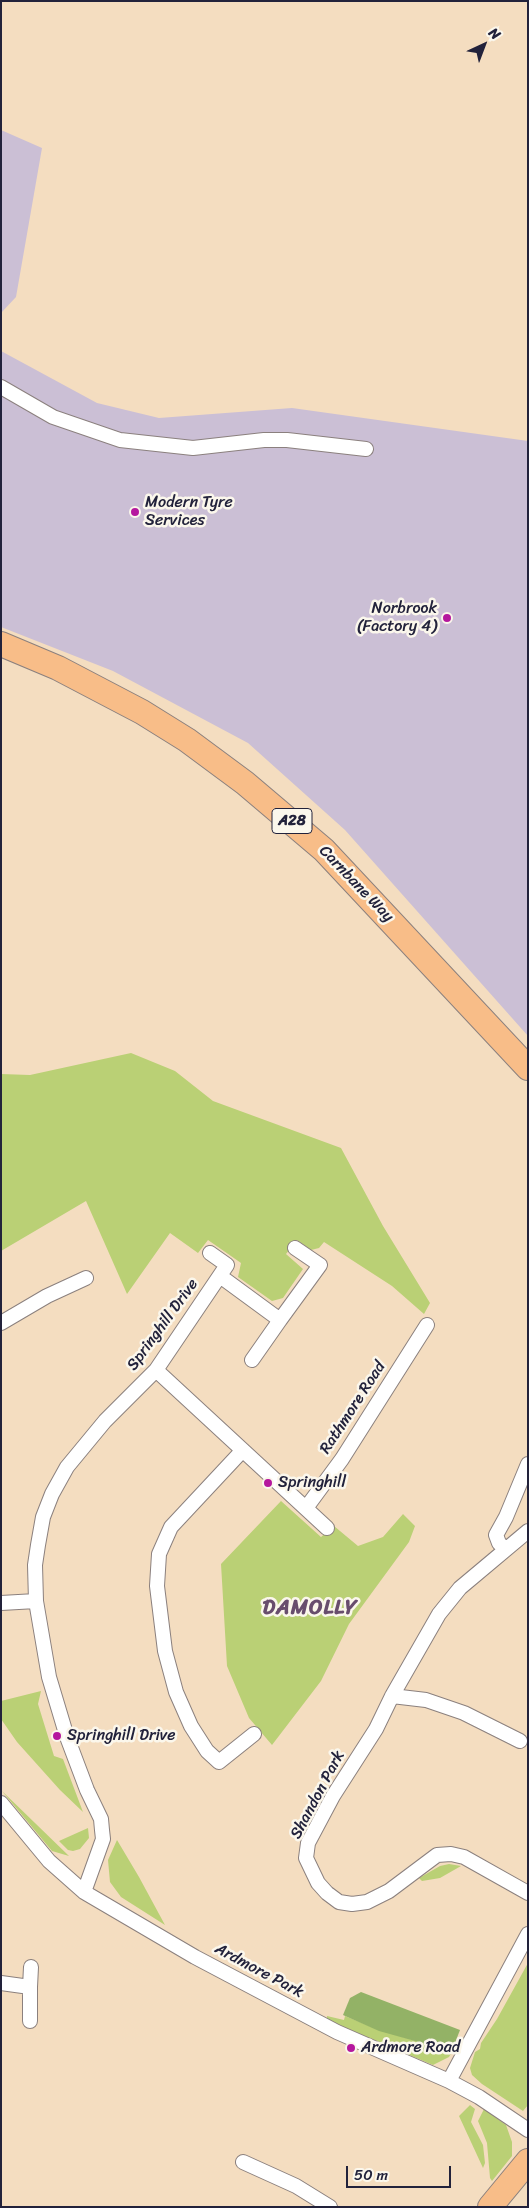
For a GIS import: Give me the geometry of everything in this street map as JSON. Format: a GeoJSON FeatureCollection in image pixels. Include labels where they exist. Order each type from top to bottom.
{"type":"FeatureCollection","features":[{"type":"Feature","properties":{"kind":"highway","name":"Carnbane Way"},"geometry":{"type":"LineString","coordinates":[[1,644],[58,668],[142,712],[186,740],[245,783],[324,850],[528,1068]]}},
{"type":"Feature","properties":{"kind":"highway"},"geometry":{"type":"LineString","coordinates":[[490,2207],[528,2161]]}},
{"type":"Feature","properties":{"kind":"street"},"geometry":{"type":"LineString","coordinates":[[1,387],[54,417],[120,440],[193,448],[246,441],[288,440],[366,449]]}},
{"type":"Feature","properties":{"kind":"street"},"geometry":{"type":"LineString","coordinates":[[252,1360],[320,1265],[295,1248]]}},
{"type":"Feature","properties":{"kind":"street","name":"Springhill Drive"},"geometry":{"type":"LineString","coordinates":[[84,1892],[102,1839],[101,1819],[87,1790],[67,1737],[49,1677],[36,1601],[35,1565],[43,1518],[52,1494],[67,1467],[86,1442],[156,1370],[191,1316],[228,1265],[210,1253]]}},
{"type":"Feature","properties":{"kind":"street"},"geometry":{"type":"LineString","coordinates":[[220,1276],[280,1320]]}},
{"type":"Feature","properties":{"kind":"street"},"geometry":{"type":"LineString","coordinates":[[1,1323],[47,1296],[86,1278]]}},
{"type":"Feature","properties":{"kind":"street","name":"Rathmore Road"},"geometry":{"type":"LineString","coordinates":[[306,1508],[342,1459],[427,1325]]}},
{"type":"Feature","properties":{"kind":"street"},"geometry":{"type":"LineString","coordinates":[[156,1370],[327,1528]]}},
{"type":"Feature","properties":{"kind":"street"},"geometry":{"type":"LineString","coordinates":[[242,1451],[171,1527],[159,1554],[157,1586],[164,1651],[176,1692],[191,1726],[207,1751],[219,1762],[254,1734]]}},
{"type":"Feature","properties":{"kind":"street"},"geometry":{"type":"LineString","coordinates":[[505,1548],[499,1543],[496,1535],[506,1517],[528,1464]]}},
{"type":"Feature","properties":{"kind":"street","name":"Shandon Park"},"geometry":{"type":"LineString","coordinates":[[527,1532],[505,1548],[460,1588],[439,1614],[392,1696],[376,1729],[333,1796],[308,1843],[306,1858],[318,1883],[339,1902],[352,1904],[367,1902],[388,1891],[437,1855],[450,1854],[464,1857],[528,1893]]}},
{"type":"Feature","properties":{"kind":"street"},"geometry":{"type":"LineString","coordinates":[[1,1603],[36,1601]]}},
{"type":"Feature","properties":{"kind":"street"},"geometry":{"type":"LineString","coordinates":[[392,1696],[434,1702],[464,1713],[520,1741]]}},
{"type":"Feature","properties":{"kind":"street","name":"Ardmore Park"},"geometry":{"type":"LineString","coordinates":[[1,1803],[49,1861],[84,1892],[195,1957],[337,2032],[448,2081],[484,2100],[528,2130]]}},
{"type":"Feature","properties":{"kind":"street"},"geometry":{"type":"LineString","coordinates":[[448,2081],[528,1934]]}},
{"type":"Feature","properties":{"kind":"street"},"geometry":{"type":"LineString","coordinates":[[30,2021],[31,1967]]}},
{"type":"Feature","properties":{"kind":"street"},"geometry":{"type":"LineString","coordinates":[[1,1983],[30,1987]]}},
{"type":"Feature","properties":{"kind":"street"},"geometry":{"type":"LineString","coordinates":[[243,2162],[296,2186],[330,2207]]}},
{"type":"Feature","properties":{"kind":"shaded area"},"geometry":{"type":"Polygon","coordinates":[[[1,130],[42,148],[16,297],[1,313],[1,130]]]}},
{"type":"Feature","properties":{"kind":"shaded area"},"geometry":{"type":"Polygon","coordinates":[[[1,351],[97,403],[159,418],[292,408],[528,441],[528,1036],[345,830],[248,743],[113,671],[1,627],[1,351]]]}},
{"type":"Feature","properties":{"kind":"green space"},"geometry":{"type":"Polygon","coordinates":[[[131,1053],[175,1071],[213,1101],[341,1148],[383,1226],[430,1303],[424,1314],[392,1286],[324,1242],[319,1248],[311,1250],[297,1240],[286,1254],[303,1269],[283,1298],[272,1301],[238,1277],[241,1263],[208,1240],[198,1253],[170,1233],[127,1294],[86,1201],[1,1251],[1,1074],[30,1075],[131,1053]]]}},
{"type":"Feature","properties":{"kind":"green space"},"geometry":{"type":"Polygon","coordinates":[[[281,1501],[321,1537],[334,1526],[358,1546],[383,1537],[403,1514],[415,1526],[409,1542],[349,1624],[321,1681],[272,1745],[249,1718],[227,1666],[221,1564],[281,1501]]]}},
{"type":"Feature","properties":{"kind":"green space"},"geometry":{"type":"Polygon","coordinates":[[[41,1691],[38,1704],[54,1756],[63,1759],[83,1812],[60,1790],[17,1742],[1,1719],[1,1701],[41,1691]]]}},
{"type":"Feature","properties":{"kind":"green space"},"geometry":{"type":"Polygon","coordinates":[[[2,1791],[69,1856],[52,1851],[2,1791]]]}},
{"type":"Feature","properties":{"kind":"green space"},"geometry":{"type":"Polygon","coordinates":[[[88,1828],[89,1838],[80,1849],[68,1850],[59,1841],[88,1828]]]}},
{"type":"Feature","properties":{"kind":"green space"},"geometry":{"type":"Polygon","coordinates":[[[117,1840],[165,1925],[121,1897],[110,1882],[108,1860],[117,1840]]]}},
{"type":"Feature","properties":{"kind":"green space"},"geometry":{"type":"Polygon","coordinates":[[[449,1864],[461,1866],[440,1878],[422,1881],[419,1878],[440,1866],[449,1864]]]}},
{"type":"Feature","properties":{"kind":"green space"},"geometry":{"type":"Polygon","coordinates":[[[528,1963],[528,2105],[523,2111],[482,2084],[472,2075],[470,2068],[475,2052],[480,2049],[481,2043],[497,2019],[528,1963]]]}},
{"type":"Feature","properties":{"kind":"green space"},"geometry":{"type":"Polygon","coordinates":[[[361,1992],[460,2030],[453,2048],[440,2048],[379,2031],[343,2015],[350,1998],[361,1992]]]}},
{"type":"Feature","properties":{"kind":"green space"},"geometry":{"type":"Polygon","coordinates":[[[327,2016],[344,2020],[345,2016],[379,2030],[440,2048],[454,2049],[449,2057],[433,2065],[327,2020],[327,2016]]]}},
{"type":"Feature","properties":{"kind":"green space"},"geometry":{"type":"Polygon","coordinates":[[[470,2105],[475,2109],[471,2122],[483,2145],[485,2163],[483,2168],[459,2116],[470,2105]]]}},
{"type":"Feature","properties":{"kind":"green space"},"geometry":{"type":"Polygon","coordinates":[[[484,2109],[506,2125],[512,2142],[512,2156],[492,2181],[490,2178],[487,2143],[478,2121],[484,2109]]]}},
{"type":"Feature","properties":{"kind":"place","name":"Modern Tyre Services"},"geometry":{"type":"Point","coordinates":[135,512]}},
{"type":"Feature","properties":{"kind":"place","name":"Norbrook (Factory 4)"},"geometry":{"type":"Point","coordinates":[447,618]}},
{"type":"Feature","properties":{"kind":"place","name":"Springhill"},"geometry":{"type":"Point","coordinates":[268,1483]}},
{"type":"Feature","properties":{"kind":"place","name":"Springhill Drive"},"geometry":{"type":"Point","coordinates":[57,1736]}},
{"type":"Feature","properties":{"kind":"place","name":"Ardmore Road"},"geometry":{"type":"Point","coordinates":[351,2048]}},
{"type":"Feature","properties":{"kind":"district","name":"DAMOLLY"},"geometry":{"type":"Point","coordinates":[310,1609]}}]}
